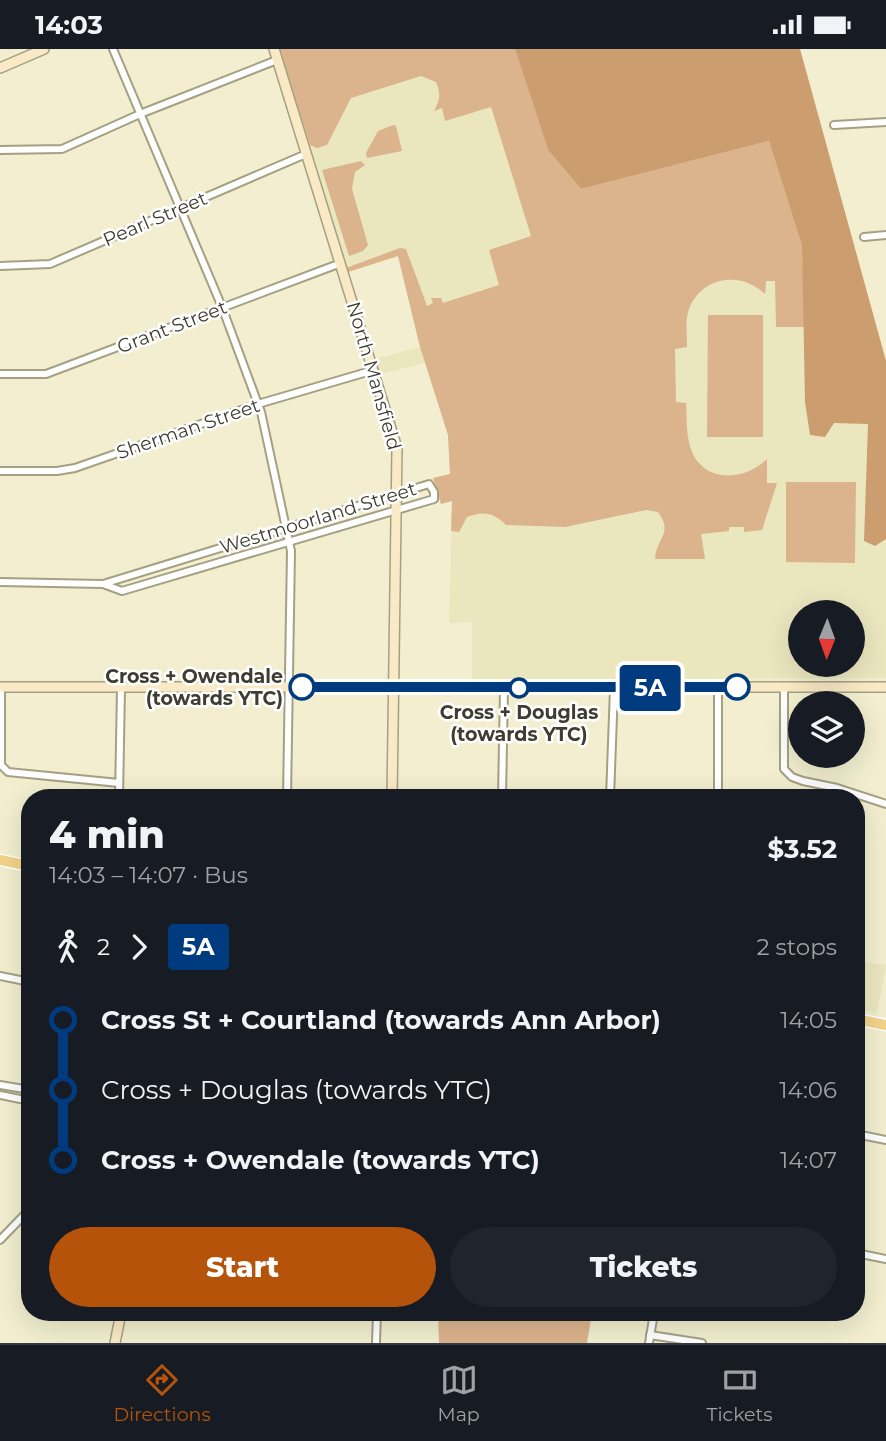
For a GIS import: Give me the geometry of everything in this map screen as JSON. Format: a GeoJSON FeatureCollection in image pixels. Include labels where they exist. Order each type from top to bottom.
{"type":"FeatureCollection","features":[{"type":"Feature","properties":{"kind":"main road"},"geometry":{"type":"LineString","coordinates":[[0,68],[44,49]]}},
{"type":"Feature","properties":{"kind":"main road","name":"North Mansfield"},"geometry":{"type":"LineString","coordinates":[[274,49],[397,448],[392,789]]}},
{"type":"Feature","properties":{"kind":"main road"},"geometry":{"type":"LineString","coordinates":[[0,687],[886,687]]}},
{"type":"Feature","properties":{"kind":"main road"},"geometry":{"type":"LineString","coordinates":[[0,860],[21,864]]}},
{"type":"Feature","properties":{"kind":"main road"},"geometry":{"type":"LineString","coordinates":[[865,1022],[886,1025]]}},
{"type":"Feature","properties":{"kind":"main road"},"geometry":{"type":"LineString","coordinates":[[115,1343],[119,1321]]}},
{"type":"Feature","properties":{"kind":"street"},"geometry":{"type":"LineString","coordinates":[[113,49],[222,307],[258,404],[289,542],[292,583],[287,789]]}},
{"type":"Feature","properties":{"kind":"street"},"geometry":{"type":"LineString","coordinates":[[0,150],[62,149],[140,114],[277,60]]}},
{"type":"Feature","properties":{"kind":"street"},"geometry":{"type":"LineString","coordinates":[[834,125],[886,122]]}},
{"type":"Feature","properties":{"kind":"street","name":"Pearl Street"},"geometry":{"type":"LineString","coordinates":[[0,265],[50,264],[306,154]]}},
{"type":"Feature","properties":{"kind":"street"},"geometry":{"type":"LineString","coordinates":[[864,237],[886,235]]}},
{"type":"Feature","properties":{"kind":"street","name":"Grant Street"},"geometry":{"type":"LineString","coordinates":[[0,374],[46,375],[341,263]]}},
{"type":"Feature","properties":{"kind":"street","name":"Sherman Street"},"geometry":{"type":"LineString","coordinates":[[0,471],[57,471],[75,468],[258,404],[374,370]]}},
{"type":"Feature","properties":{"kind":"street","name":"Westmoorland Street"},"geometry":{"type":"LineString","coordinates":[[0,582],[103,584],[429,484],[434,492],[434,499],[122,591],[103,584]]}},
{"type":"Feature","properties":{"kind":"street"},"geometry":{"type":"LineString","coordinates":[[0,687],[1,765],[8,772],[119,783]]}},
{"type":"Feature","properties":{"kind":"street"},"geometry":{"type":"LineString","coordinates":[[784,687],[784,769],[792,777],[840,789]]}},
{"type":"Feature","properties":{"kind":"street"},"geometry":{"type":"LineString","coordinates":[[119,789],[121,688]]}},
{"type":"Feature","properties":{"kind":"street"},"geometry":{"type":"LineString","coordinates":[[502,789],[504,688]]}},
{"type":"Feature","properties":{"kind":"street"},"geometry":{"type":"LineString","coordinates":[[610,789],[614,688]]}},
{"type":"Feature","properties":{"kind":"street"},"geometry":{"type":"LineString","coordinates":[[718,688],[718,789]]}},
{"type":"Feature","properties":{"kind":"street"},"geometry":{"type":"LineString","coordinates":[[865,797],[886,804]]}},
{"type":"Feature","properties":{"kind":"street"},"geometry":{"type":"LineString","coordinates":[[0,976],[21,980]]}},
{"type":"Feature","properties":{"kind":"street"},"geometry":{"type":"LineString","coordinates":[[0,1085],[21,1088]]}},
{"type":"Feature","properties":{"kind":"street"},"geometry":{"type":"LineString","coordinates":[[0,1095],[21,1099]]}},
{"type":"Feature","properties":{"kind":"street"},"geometry":{"type":"LineString","coordinates":[[865,1135],[886,1139]]}},
{"type":"Feature","properties":{"kind":"street"},"geometry":{"type":"LineString","coordinates":[[0,1240],[21,1218]]}},
{"type":"Feature","properties":{"kind":"street"},"geometry":{"type":"LineString","coordinates":[[865,1255],[886,1259]]}},
{"type":"Feature","properties":{"kind":"street"},"geometry":{"type":"LineString","coordinates":[[376,1343],[377,1321]]}},
{"type":"Feature","properties":{"kind":"street"},"geometry":{"type":"LineString","coordinates":[[649,1343],[653,1321]]}},
{"type":"Feature","properties":{"kind":"street"},"geometry":{"type":"LineString","coordinates":[[650,1335],[702,1343]]}},
{"type":"Feature","properties":{"kind":"shaded area"},"geometry":{"type":"Polygon","coordinates":[[[278,49],[800,49],[886,361],[886,678],[472,680],[472,622],[449,623],[452,501],[441,504],[433,478],[450,474],[448,435],[426,363],[380,374],[375,359],[420,347],[398,256],[348,272],[278,49]]]}},
{"type":"Feature","properties":{"kind":"shaded area"},"geometry":{"type":"Polygon","coordinates":[[[279,49],[515,49],[548,150],[581,189],[769,141],[802,246],[805,327],[776,327],[775,281],[766,281],[765,294],[745,282],[723,281],[712,284],[695,298],[687,318],[687,347],[675,349],[676,402],[686,403],[689,442],[701,465],[710,472],[733,475],[745,473],[767,459],[767,483],[777,483],[762,530],[744,532],[744,527],[729,527],[729,531],[701,534],[705,559],[655,559],[664,531],[663,519],[658,512],[646,510],[565,527],[506,525],[492,515],[478,514],[467,517],[459,532],[451,531],[452,501],[441,504],[433,478],[450,474],[448,435],[420,347],[398,256],[348,272],[346,268],[400,248],[406,249],[427,306],[433,303],[431,298],[441,298],[443,303],[499,285],[489,250],[531,236],[491,107],[445,121],[442,108],[434,111],[439,97],[436,82],[421,76],[351,98],[327,145],[317,148],[310,145],[279,49]]]}},
{"type":"Feature","properties":{"kind":"shaded area"},"geometry":{"type":"Polygon","coordinates":[[[515,49],[800,49],[886,361],[886,539],[875,546],[864,541],[868,424],[834,423],[825,437],[810,435],[805,402],[802,246],[769,141],[581,189],[548,150],[515,49]]]}},
{"type":"Feature","properties":{"kind":"shaded area"},"geometry":{"type":"Polygon","coordinates":[[[396,126],[402,151],[367,158],[366,153],[378,131],[396,126]]]}},
{"type":"Feature","properties":{"kind":"shaded area"},"geometry":{"type":"Polygon","coordinates":[[[361,161],[365,165],[355,172],[352,189],[368,245],[363,251],[349,256],[322,170],[361,161]]]}},
{"type":"Feature","properties":{"kind":"shaded area"},"geometry":{"type":"Polygon","coordinates":[[[708,315],[763,315],[763,437],[707,437],[708,315]]]}},
{"type":"Feature","properties":{"kind":"shaded area"},"geometry":{"type":"Polygon","coordinates":[[[786,482],[856,482],[855,563],[786,562],[786,482]]]}},
{"type":"Feature","properties":{"kind":"shaded area"},"geometry":{"type":"Polygon","coordinates":[[[865,962],[886,965],[877,1013],[865,1011],[865,962]]]}},
{"type":"Feature","properties":{"kind":"shaded area"},"geometry":{"type":"Polygon","coordinates":[[[438,1321],[591,1321],[587,1343],[439,1343],[438,1321]]]}},
{"type":"Feature","properties":{"kind":"bus line","name":"5A"},"geometry":{"type":"LineString","coordinates":[[302,687],[737,687]]}},
{"type":"Feature","properties":{"kind":"place","name":"Cross + Owendale (towards YTC)"},"geometry":{"type":"Point","coordinates":[302,687]}},
{"type":"Feature","properties":{"kind":"place","name":"Cross + Douglas (towards YTC)"},"geometry":{"type":"Point","coordinates":[519,688]}}]}
